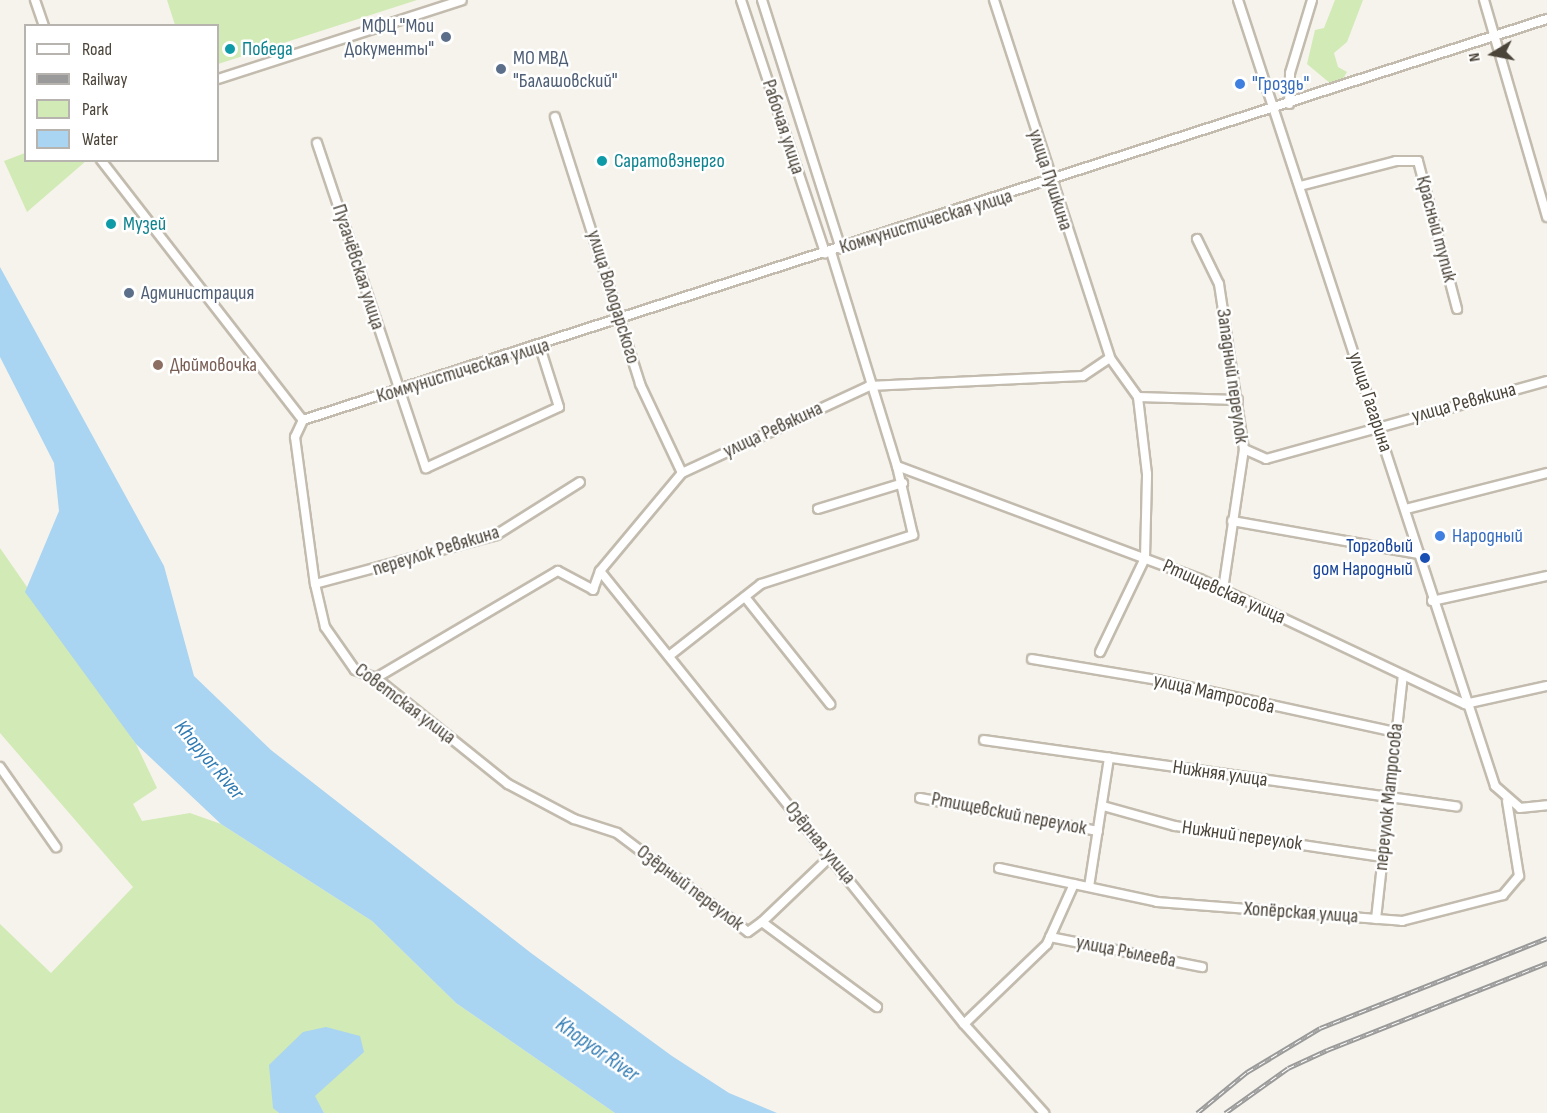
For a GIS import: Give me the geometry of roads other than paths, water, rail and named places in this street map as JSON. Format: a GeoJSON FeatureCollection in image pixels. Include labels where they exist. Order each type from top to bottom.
{"type":"FeatureCollection","features":[{"type":"Feature","properties":{"kind":"street"},"geometry":{"type":"LineString","coordinates":[[35,0],[43,24]]}},
{"type":"Feature","properties":{"kind":"street"},"geometry":{"type":"LineString","coordinates":[[219,79],[462,0]]}},
{"type":"Feature","properties":{"kind":"street","name":"Рабочая улица"},"geometry":{"type":"LineString","coordinates":[[741,0],[828,252]]}},
{"type":"Feature","properties":{"kind":"street","name":"Рабочая улица"},"geometry":{"type":"LineString","coordinates":[[762,0],[841,249]]}},
{"type":"Feature","properties":{"kind":"street","name":"улица Пушкина"},"geometry":{"type":"LineString","coordinates":[[994,0],[1051,183],[1110,358]]}},
{"type":"Feature","properties":{"kind":"street","name":"улица Гагарина"},"geometry":{"type":"LineString","coordinates":[[1238,0],[1376,426],[1406,509],[1465,705],[1495,786],[1507,801]]}},
{"type":"Feature","properties":{"kind":"street"},"geometry":{"type":"LineString","coordinates":[[1289,104],[1290,73],[1312,0]]}},
{"type":"Feature","properties":{"kind":"street"},"geometry":{"type":"LineString","coordinates":[[1484,0],[1547,217]]}},
{"type":"Feature","properties":{"kind":"street","name":"Коммунистическая улица"},"geometry":{"type":"LineString","coordinates":[[303,420],[399,392],[622,318],[1051,183],[1547,19]]}},
{"type":"Feature","properties":{"kind":"street","name":"улица Володарского"},"geometry":{"type":"LineString","coordinates":[[555,117],[622,318],[640,384],[682,473]]}},
{"type":"Feature","properties":{"kind":"street","name":"Пугачёвская улица"},"geometry":{"type":"LineString","coordinates":[[317,143],[426,468],[559,407],[540,347]]}},
{"type":"Feature","properties":{"kind":"street","name":"Красный тупик"},"geometry":{"type":"LineString","coordinates":[[1300,186],[1396,161],[1418,161],[1457,309]]}},
{"type":"Feature","properties":{"kind":"street"},"geometry":{"type":"LineString","coordinates":[[103,162],[303,420]]}},
{"type":"Feature","properties":{"kind":"street","name":"Западный переулок"},"geometry":{"type":"LineString","coordinates":[[1197,238],[1219,284],[1244,449],[1223,589]]}},
{"type":"Feature","properties":{"kind":"street"},"geometry":{"type":"LineString","coordinates":[[669,656],[761,584],[913,535],[903,483],[869,386],[828,252]]}},
{"type":"Feature","properties":{"kind":"street"},"geometry":{"type":"LineString","coordinates":[[1100,652],[1145,558],[1147,474],[1138,398],[1110,358]]}},
{"type":"Feature","properties":{"kind":"street","name":"улица Ревякина"},"geometry":{"type":"LineString","coordinates":[[376,678],[558,571],[593,590],[600,571],[682,473],[869,386],[1083,376],[1110,358]]}},
{"type":"Feature","properties":{"kind":"street","name":"улица Ревякина"},"geometry":{"type":"LineString","coordinates":[[1244,449],[1266,459],[1376,426],[1547,381]]}},
{"type":"Feature","properties":{"kind":"street"},"geometry":{"type":"LineString","coordinates":[[1138,398],[1238,400]]}},
{"type":"Feature","properties":{"kind":"street","name":"Советская улица"},"geometry":{"type":"LineString","coordinates":[[303,420],[295,437],[315,584],[325,627],[355,670],[376,678],[508,784],[574,819],[617,833]]}},
{"type":"Feature","properties":{"kind":"street","name":"Ртищевская улица"},"geometry":{"type":"LineString","coordinates":[[897,466],[1223,589],[1465,705]]}},
{"type":"Feature","properties":{"kind":"street"},"geometry":{"type":"LineString","coordinates":[[1406,509],[1547,473]]}},
{"type":"Feature","properties":{"kind":"street","name":"переулок Ревякина"},"geometry":{"type":"LineString","coordinates":[[315,584],[496,535],[580,482]]}},
{"type":"Feature","properties":{"kind":"street"},"geometry":{"type":"LineString","coordinates":[[818,509],[903,483]]}},
{"type":"Feature","properties":{"kind":"street"},"geometry":{"type":"LineString","coordinates":[[1232,521],[1419,554]]}},
{"type":"Feature","properties":{"kind":"street","name":"Озёрная улица"},"geometry":{"type":"LineString","coordinates":[[600,571],[964,1024],[1044,1113]]}},
{"type":"Feature","properties":{"kind":"street"},"geometry":{"type":"LineString","coordinates":[[1432,601],[1547,576]]}},
{"type":"Feature","properties":{"kind":"street"},"geometry":{"type":"LineString","coordinates":[[744,597],[830,704]]}},
{"type":"Feature","properties":{"kind":"street","name":"улица Матросова"},"geometry":{"type":"LineString","coordinates":[[1032,659],[1157,680],[1396,732]]}},
{"type":"Feature","properties":{"kind":"street","name":"переулок Матросова"},"geometry":{"type":"LineString","coordinates":[[1376,919],[1402,675]]}},
{"type":"Feature","properties":{"kind":"street"},"geometry":{"type":"LineString","coordinates":[[1465,705],[1547,686]]}},
{"type":"Feature","properties":{"kind":"street","name":"Нижняя улица"},"geometry":{"type":"LineString","coordinates":[[984,741],[1456,806]]}},
{"type":"Feature","properties":{"kind":"street"},"geometry":{"type":"LineString","coordinates":[[1089,887],[1109,758]]}},
{"type":"Feature","properties":{"kind":"street"},"geometry":{"type":"LineString","coordinates":[[0,767],[56,847]]}},
{"type":"Feature","properties":{"kind":"street","name":"Ртищевский переулок"},"geometry":{"type":"LineString","coordinates":[[920,798],[1098,831]]}},
{"type":"Feature","properties":{"kind":"street"},"geometry":{"type":"LineString","coordinates":[[1507,801],[1520,808],[1547,805]]}},
{"type":"Feature","properties":{"kind":"street","name":"Хопёрская улица"},"geometry":{"type":"LineString","coordinates":[[999,868],[1157,902],[1402,921],[1503,895],[1519,876],[1507,801]]}},
{"type":"Feature","properties":{"kind":"street","name":"Нижний переулок"},"geometry":{"type":"LineString","coordinates":[[1103,806],[1175,826],[1382,857]]}},
{"type":"Feature","properties":{"kind":"street","name":"Озёрный переулок"},"geometry":{"type":"LineString","coordinates":[[617,833],[748,932],[762,922],[831,856]]}},
{"type":"Feature","properties":{"kind":"street"},"geometry":{"type":"LineString","coordinates":[[964,1024],[1050,937],[1074,884]]}},
{"type":"Feature","properties":{"kind":"street","name":"Озёрный переулок"},"geometry":{"type":"LineString","coordinates":[[762,922],[877,1007]]}},
{"type":"Feature","properties":{"kind":"street","name":"улица Рылеева"},"geometry":{"type":"LineString","coordinates":[[1050,937],[1202,967]]}},
{"type":"Feature","properties":{"kind":"water","name":"Khopyor River"},"geometry":{"type":"Polygon","coordinates":[[[0,267],[164,566],[194,676],[271,750],[531,953],[672,1056],[729,1093],[777,1113],[615,1113],[456,1003],[372,921],[221,824],[136,744],[25,592],[59,511],[54,463],[0,357],[0,267]]]}},
{"type":"Feature","properties":{"kind":"water"},"geometry":{"type":"Polygon","coordinates":[[[326,1027],[360,1036],[364,1052],[315,1096],[324,1113],[279,1113],[273,1108],[269,1065],[303,1032],[326,1027]]]}},
{"type":"Feature","properties":{"kind":"railway"},"geometry":{"type":"LineString","coordinates":[[1197,1113],[1247,1072],[1320,1028],[1547,938]]}},
{"type":"Feature","properties":{"kind":"railway"},"geometry":{"type":"LineString","coordinates":[[1225,1113],[1288,1068],[1327,1050],[1547,963]]}},
{"type":"Feature","properties":{"kind":"place","name":"МФЦ \"Мои Документы\""},"geometry":{"type":"Point","coordinates":[446,37]}},
{"type":"Feature","properties":{"kind":"place","name":"Победа"},"geometry":{"type":"Point","coordinates":[230,49]}},
{"type":"Feature","properties":{"kind":"place","name":"МО МВД \"Балашовский\""},"geometry":{"type":"Point","coordinates":[501,69]}},
{"type":"Feature","properties":{"kind":"place","name":"\"Гроздь\""},"geometry":{"type":"Point","coordinates":[1240,84]}},
{"type":"Feature","properties":{"kind":"place","name":"Саратовэнерго"},"geometry":{"type":"Point","coordinates":[602,161]}},
{"type":"Feature","properties":{"kind":"place","name":"Музей"},"geometry":{"type":"Point","coordinates":[111,224]}},
{"type":"Feature","properties":{"kind":"place","name":"Администрация"},"geometry":{"type":"Point","coordinates":[129,293]}},
{"type":"Feature","properties":{"kind":"place","name":"Дюймовочка"},"geometry":{"type":"Point","coordinates":[158,365]}},
{"type":"Feature","properties":{"kind":"place","name":"Народный"},"geometry":{"type":"Point","coordinates":[1440,536]}},
{"type":"Feature","properties":{"kind":"place","name":"Торговый дом Народный"},"geometry":{"type":"Point","coordinates":[1425,558]}}]}
